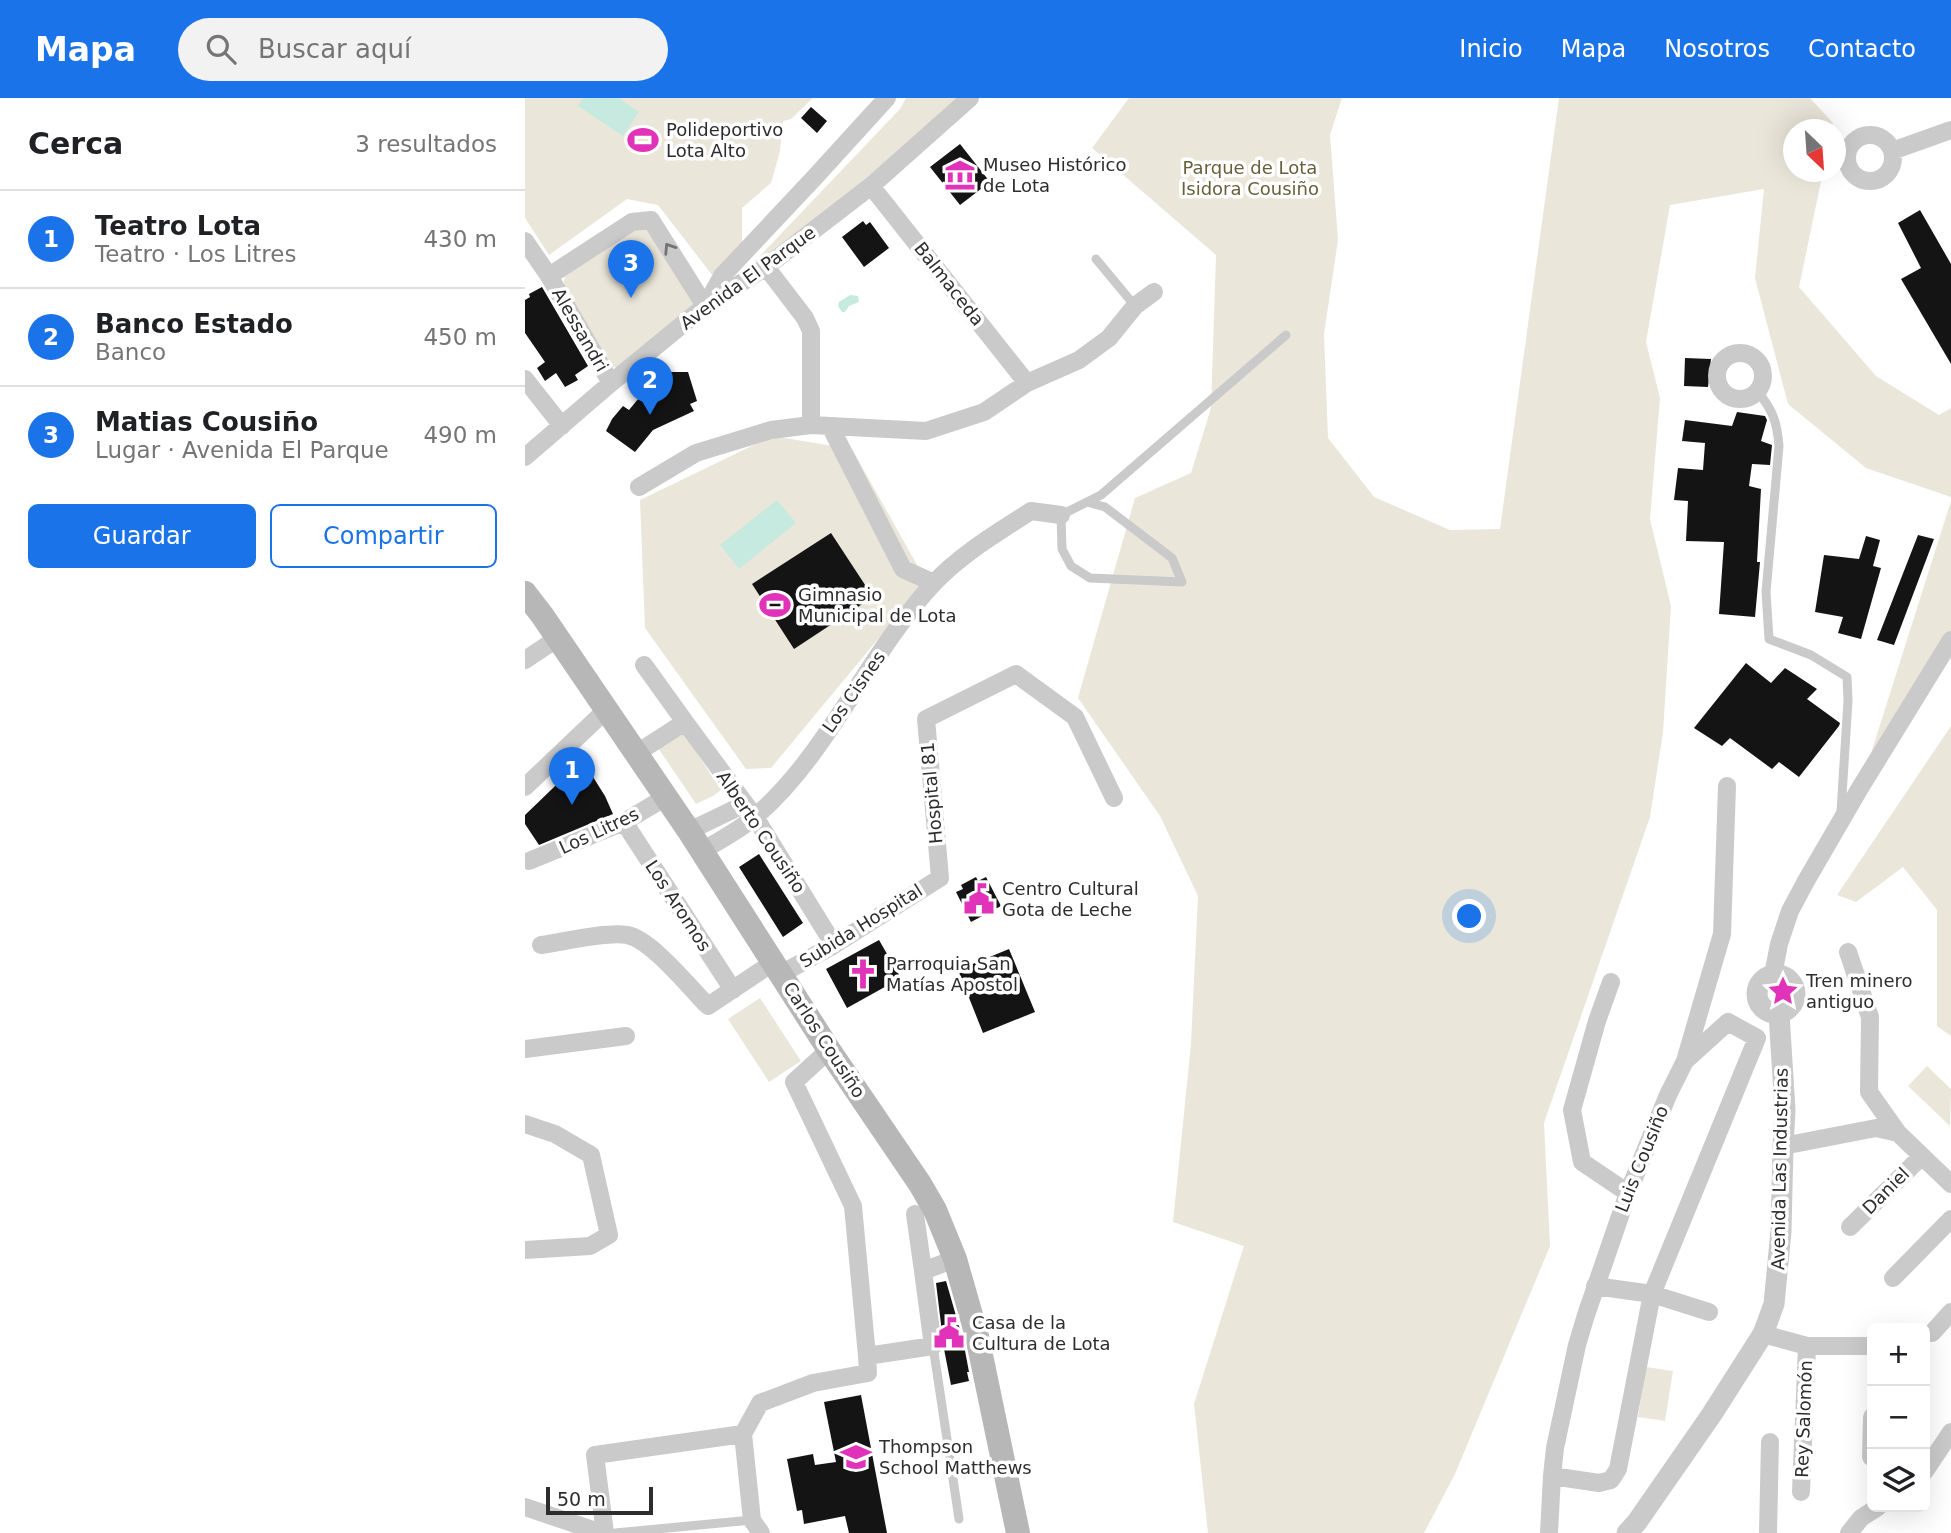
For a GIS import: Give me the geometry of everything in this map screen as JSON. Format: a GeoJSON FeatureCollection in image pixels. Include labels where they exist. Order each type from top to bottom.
{"type":"FeatureCollection","features":[{"type":"Feature","properties":{"kind":"main road","name":"Carlos Cousiño"},"geometry":{"type":"LineString","coordinates":[[525,593],[696,841],[829,1050],[935,1209],[955,1259],[988,1381],[1018,1533]]}},
{"type":"Feature","properties":{"kind":"street"},"geometry":{"type":"LineString","coordinates":[[549,276],[632,222],[651,220],[705,306],[722,276],[887,98]]}},
{"type":"Feature","properties":{"kind":"street","name":"Avenida El Parque"},"geometry":{"type":"LineString","coordinates":[[525,457],[705,306],[766,267],[871,186],[970,98]]}},
{"type":"Feature","properties":{"kind":"street"},"geometry":{"type":"LineString","coordinates":[[1892,151],[1951,130]]}},
{"type":"Feature","properties":{"kind":"street","name":"Balmaceda"},"geometry":{"type":"LineString","coordinates":[[871,186],[1027,383]]}},
{"type":"Feature","properties":{"kind":"street","name":"Alessandri"},"geometry":{"type":"LineString","coordinates":[[525,241],[549,276],[611,383]]}},
{"type":"Feature","properties":{"kind":"street"},"geometry":{"type":"LineString","coordinates":[[766,267],[805,318],[811,331],[811,425]]}},
{"type":"Feature","properties":{"kind":"street"},"geometry":{"type":"LineString","coordinates":[[639,487],[696,453],[771,430],[811,425],[926,432],[984,412],[1027,383],[1079,360],[1109,338],[1135,306],[1153,292]]}},
{"type":"Feature","properties":{"kind":"street"},"geometry":{"type":"LineString","coordinates":[[525,379],[562,426]]}},
{"type":"Feature","properties":{"kind":"street"},"geometry":{"type":"LineString","coordinates":[[830,426],[903,569],[934,583]]}},
{"type":"Feature","properties":{"kind":"street","name":"Los Cisnes"},"geometry":{"type":"LineString","coordinates":[[750,811],[804,764],[903,622],[934,583],[981,542],[1031,511],[1061,515]]}},
{"type":"Feature","properties":{"kind":"street"},"geometry":{"type":"LineString","coordinates":[[525,660],[558,638]]}},
{"type":"Feature","properties":{"kind":"street"},"geometry":{"type":"LineString","coordinates":[[1773,975],[1779,944],[1790,911],[1860,788],[1951,640]]}},
{"type":"Feature","properties":{"kind":"street","name":"Alberto Cousiño"},"geometry":{"type":"LineString","coordinates":[[644,665],[750,811],[834,945]]}},
{"type":"Feature","properties":{"kind":"street","name":"Hospital 81"},"geometry":{"type":"LineString","coordinates":[[940,878],[926,719],[1016,674],[1076,717],[1114,797]]}},
{"type":"Feature","properties":{"kind":"street"},"geometry":{"type":"LineString","coordinates":[[528,777],[607,709]]}},
{"type":"Feature","properties":{"kind":"street"},"geometry":{"type":"LineString","coordinates":[[637,753],[685,722]]}},
{"type":"Feature","properties":{"kind":"street","name":"Luis Cousiño"},"geometry":{"type":"LineString","coordinates":[[1549,1533],[1558,1431],[1577,1345],[1628,1193],[1668,1094],[1685,1061],[1723,934],[1727,786]]}},
{"type":"Feature","properties":{"kind":"street","name":"Los Litres"},"geometry":{"type":"LineString","coordinates":[[530,861],[624,822],[666,797]]}},
{"type":"Feature","properties":{"kind":"street"},"geometry":{"type":"LineString","coordinates":[[696,841],[750,811]]}},
{"type":"Feature","properties":{"kind":"street"},"geometry":{"type":"LineString","coordinates":[[696,841],[750,811]]}},
{"type":"Feature","properties":{"kind":"street","name":"Los Aromos"},"geometry":{"type":"LineString","coordinates":[[624,822],[733,990]]}},
{"type":"Feature","properties":{"kind":"street","name":"Subida Hospital"},"geometry":{"type":"LineString","coordinates":[[541,945],[610,935],[629,935],[651,947],[708,1006],[733,990],[778,968],[834,945],[940,878]]}},
{"type":"Feature","properties":{"kind":"street"},"geometry":{"type":"LineString","coordinates":[[1848,952],[1870,1017],[1869,1092],[1898,1133],[1951,1184]]}},
{"type":"Feature","properties":{"kind":"street","name":"Avenida Las Industrias"},"geometry":{"type":"LineString","coordinates":[[1627,1533],[1712,1414],[1763,1334],[1773,1304],[1779,1268],[1785,1110],[1779,1014],[1767,1012],[1758,1003],[1757,991],[1762,981],[1773,975]]}},
{"type":"Feature","properties":{"kind":"street"},"geometry":{"type":"LineString","coordinates":[[1611,982],[1572,1110],[1582,1162],[1628,1193]]}},
{"type":"Feature","properties":{"kind":"street"},"geometry":{"type":"LineString","coordinates":[[1552,1476],[1599,1483],[1611,1480],[1618,1469],[1652,1294],[1757,1038],[1728,1022],[1685,1061]]}},
{"type":"Feature","properties":{"kind":"street"},"geometry":{"type":"LineString","coordinates":[[525,1049],[627,1036]]}},
{"type":"Feature","properties":{"kind":"street"},"geometry":{"type":"LineString","coordinates":[[757,1526],[743,1434],[760,1404],[813,1383],[868,1373],[853,1206],[793,1082],[829,1050]]}},
{"type":"Feature","properties":{"kind":"street"},"geometry":{"type":"LineString","coordinates":[[525,1124],[555,1134],[590,1155],[609,1236],[590,1246],[525,1250]]}},
{"type":"Feature","properties":{"kind":"street"},"geometry":{"type":"LineString","coordinates":[[1783,1146],[1876,1128],[1898,1133]]}},
{"type":"Feature","properties":{"kind":"street","name":"Daniel"},"geometry":{"type":"LineString","coordinates":[[1850,1227],[1922,1156]]}},
{"type":"Feature","properties":{"kind":"street"},"geometry":{"type":"LineString","coordinates":[[867,1356],[933,1346],[915,1214]]}},
{"type":"Feature","properties":{"kind":"street"},"geometry":{"type":"LineString","coordinates":[[1893,1278],[1951,1219]]}},
{"type":"Feature","properties":{"kind":"street"},"geometry":{"type":"LineString","coordinates":[[923,1270],[955,1259]]}},
{"type":"Feature","properties":{"kind":"street"},"geometry":{"type":"LineString","coordinates":[[1595,1286],[1652,1294],[1709,1312]]}},
{"type":"Feature","properties":{"kind":"street"},"geometry":{"type":"LineString","coordinates":[[1932,1333],[1951,1312]]}},
{"type":"Feature","properties":{"kind":"street"},"geometry":{"type":"LineString","coordinates":[[1763,1334],[1807,1346],[1867,1346]]}},
{"type":"Feature","properties":{"kind":"street","name":"Rey Salomón"},"geometry":{"type":"LineString","coordinates":[[1801,1492],[1807,1346]]}},
{"type":"Feature","properties":{"kind":"street"},"geometry":{"type":"LineString","coordinates":[[1930,1464],[1951,1432]]}},
{"type":"Feature","properties":{"kind":"street"},"geometry":{"type":"LineString","coordinates":[[525,1507],[603,1533],[596,1455],[743,1434]]}},
{"type":"Feature","properties":{"kind":"street"},"geometry":{"type":"LineString","coordinates":[[1769,1533],[1770,1442]]}},
{"type":"Feature","properties":{"kind":"street"},"geometry":{"type":"LineString","coordinates":[[1849,1533],[1861,1518],[1870,1512]]}},
{"type":"Feature","properties":{"kind":"lane"},"geometry":{"type":"LineString","coordinates":[[1096,258],[1135,306]]}},
{"type":"Feature","properties":{"kind":"lane"},"geometry":{"type":"LineString","coordinates":[[1087,502],[1105,508],[1172,558],[1182,582],[1090,578],[1071,566],[1062,549],[1061,515],[1087,502],[1101,495],[1286,335]]}},
{"type":"Feature","properties":{"kind":"lane"},"geometry":{"type":"LineString","coordinates":[[1757,391],[1769,405],[1777,425],[1779,446],[1766,592],[1769,639],[1811,655],[1847,677],[1848,701],[1840,823]]}},
{"type":"Feature","properties":{"kind":"lane"},"geometry":{"type":"LineString","coordinates":[[933,1346],[960,1520]]}},
{"type":"Feature","properties":{"kind":"lane"},"geometry":{"type":"LineString","coordinates":[[615,1533],[757,1526]]}},
{"type":"Feature","properties":{"kind":"green space"},"geometry":{"type":"Polygon","coordinates":[[[525,98],[813,98],[791,119],[783,121],[780,151],[771,183],[742,208],[742,247],[716,280],[658,205],[627,199],[549,255],[525,218],[525,98]]]}},
{"type":"Feature","properties":{"kind":"green space"},"geometry":{"type":"Polygon","coordinates":[[[906,98],[962,98],[908,147],[757,265],[755,261],[900,109],[906,98]]]}},
{"type":"Feature","properties":{"kind":"green space","name":"Parque de Lota Isidora Cousiño"},"geometry":{"type":"Polygon","coordinates":[[[1129,98],[1342,98],[1330,135],[1338,240],[1324,334],[1328,438],[1374,497],[1450,530],[1500,529],[1559,98],[1810,98],[1829,119],[1783,119],[1783,182],[1821,182],[1799,287],[1876,376],[1939,415],[1951,408],[1951,497],[1866,468],[1788,404],[1755,278],[1764,189],[1670,205],[1646,342],[1660,398],[1650,519],[1671,606],[1663,732],[1650,817],[1544,1123],[1550,1246],[1455,1474],[1424,1533],[1208,1533],[1194,1404],[1244,1246],[1173,1222],[1191,1044],[1198,896],[1160,816],[1078,698],[1135,498],[1191,473],[1211,408],[1216,255],[1092,148],[1129,98]]]}},
{"type":"Feature","properties":{"kind":"green space"},"geometry":{"type":"Polygon","coordinates":[[[637,228],[650,230],[695,299],[691,310],[625,368],[612,367],[563,288],[565,276],[637,228]]]}},
{"type":"Feature","properties":{"kind":"green space","name":"Gimnasio Municipal de Lota"},"geometry":{"type":"Polygon","coordinates":[[[772,436],[852,449],[926,581],[771,768],[746,769],[645,628],[640,500],[772,436]]]}},
{"type":"Feature","properties":{"kind":"green space"},"geometry":{"type":"Polygon","coordinates":[[[1951,501],[1951,640],[1860,788],[1951,501]]]}},
{"type":"Feature","properties":{"kind":"green space"},"geometry":{"type":"Polygon","coordinates":[[[678,724],[721,790],[696,804],[652,739],[678,724]]]}},
{"type":"Feature","properties":{"kind":"green space"},"geometry":{"type":"Polygon","coordinates":[[[1951,726],[1951,1036],[1937,1026],[1937,910],[1903,867],[1856,902],[1837,895],[1951,726]]]}},
{"type":"Feature","properties":{"kind":"green space"},"geometry":{"type":"Polygon","coordinates":[[[760,998],[801,1061],[769,1082],[728,1019],[760,998]]]}},
{"type":"Feature","properties":{"kind":"green space"},"geometry":{"type":"Polygon","coordinates":[[[1927,1066],[1951,1089],[1950,1126],[1908,1086],[1927,1066]]]}},
{"type":"Feature","properties":{"kind":"green space"},"geometry":{"type":"Polygon","coordinates":[[[1646,1367],[1673,1371],[1665,1421],[1638,1417],[1646,1367]]]}},
{"type":"Feature","properties":{"kind":"shaded area"},"geometry":{"type":"Polygon","coordinates":[[[583,98],[619,98],[639,112],[623,136],[578,106],[583,98]]]}},
{"type":"Feature","properties":{"kind":"shaded area"},"geometry":{"type":"Polygon","coordinates":[[[850,295],[858,296],[859,302],[842,312],[838,306],[839,302],[850,295]]]}},
{"type":"Feature","properties":{"kind":"shaded area"},"geometry":{"type":"Polygon","coordinates":[[[777,500],[796,523],[739,569],[720,545],[777,500]]]}},
{"type":"Feature","properties":{"kind":"building"},"geometry":{"type":"Polygon","coordinates":[[[811,107],[827,121],[817,133],[801,118],[811,107]]]}},
{"type":"Feature","properties":{"kind":"building","name":"Museo Histórico de Lota"},"geometry":{"type":"Polygon","coordinates":[[[960,144],[990,182],[960,205],[930,167],[960,144]]]}},
{"type":"Feature","properties":{"kind":"building"},"geometry":{"type":"Polygon","coordinates":[[[1920,210],[1951,264],[1951,364],[1901,279],[1921,268],[1898,223],[1920,210]]]}},
{"type":"Feature","properties":{"kind":"building"},"geometry":{"type":"Polygon","coordinates":[[[863,221],[866,225],[870,222],[889,248],[864,267],[842,237],[863,221]]]}},
{"type":"Feature","properties":{"kind":"building"},"geometry":{"type":"Polygon","coordinates":[[[542,287],[588,366],[575,375],[578,380],[565,387],[556,373],[545,381],[537,368],[545,362],[525,333],[525,300],[530,297],[529,294],[542,287]]]}},
{"type":"Feature","properties":{"kind":"building"},"geometry":{"type":"Polygon","coordinates":[[[1685,358],[1711,359],[1708,387],[1684,386],[1685,358]]]}},
{"type":"Feature","properties":{"kind":"building"},"geometry":{"type":"Polygon","coordinates":[[[668,372],[688,372],[697,401],[690,404],[694,411],[653,430],[635,452],[606,431],[623,406],[629,410],[648,387],[640,385],[668,372]]]}},
{"type":"Feature","properties":{"kind":"building"},"geometry":{"type":"Polygon","coordinates":[[[1737,412],[1765,416],[1767,420],[1761,441],[1772,445],[1770,465],[1752,464],[1749,486],[1761,489],[1757,562],[1760,562],[1755,617],[1719,614],[1724,542],[1686,541],[1688,501],[1674,500],[1678,468],[1703,470],[1705,443],[1682,441],[1685,420],[1732,426],[1737,412]]]}},
{"type":"Feature","properties":{"kind":"building"},"geometry":{"type":"Polygon","coordinates":[[[831,533],[873,597],[794,649],[752,584],[831,533]]]}},
{"type":"Feature","properties":{"kind":"building"},"geometry":{"type":"Polygon","coordinates":[[[1918,535],[1934,539],[1894,645],[1877,640],[1918,535]]]}},
{"type":"Feature","properties":{"kind":"building"},"geometry":{"type":"Polygon","coordinates":[[[1866,536],[1880,540],[1873,566],[1881,568],[1861,639],[1838,633],[1843,617],[1815,612],[1824,555],[1859,559],[1866,536]]]}},
{"type":"Feature","properties":{"kind":"building"},"geometry":{"type":"Polygon","coordinates":[[[1746,663],[1771,683],[1785,668],[1817,689],[1807,699],[1840,723],[1799,777],[1779,762],[1772,769],[1730,738],[1722,746],[1694,728],[1746,663]]]}},
{"type":"Feature","properties":{"kind":"building"},"geometry":{"type":"Polygon","coordinates":[[[579,763],[593,777],[613,814],[539,845],[525,824],[525,815],[579,763]]]}},
{"type":"Feature","properties":{"kind":"building"},"geometry":{"type":"Polygon","coordinates":[[[759,854],[803,923],[783,937],[739,867],[759,854]]]}},
{"type":"Feature","properties":{"kind":"building","name":"Centro Cultural Gota de Leche"},"geometry":{"type":"Polygon","coordinates":[[[976,877],[978,881],[986,877],[1001,906],[971,922],[956,892],[963,889],[961,885],[976,877]]]}},
{"type":"Feature","properties":{"kind":"building","name":"Parroquia San Matías Apostol"},"geometry":{"type":"Polygon","coordinates":[[[879,940],[901,978],[847,1008],[826,969],[879,940]]]}},
{"type":"Feature","properties":{"kind":"building"},"geometry":{"type":"Polygon","coordinates":[[[1009,949],[1035,1012],[983,1033],[958,970],[1009,949]]]}},
{"type":"Feature","properties":{"kind":"building"},"geometry":{"type":"Polygon","coordinates":[[[946,1281],[969,1372],[969,1381],[951,1385],[936,1283],[946,1281]]]}},
{"type":"Feature","properties":{"kind":"building"},"geometry":{"type":"Polygon","coordinates":[[[861,1395],[887,1533],[849,1533],[845,1516],[804,1524],[802,1510],[797,1511],[787,1459],[813,1454],[815,1465],[836,1462],[824,1402],[861,1395]]]}},
{"type":"Feature","properties":{"kind":"place","name":"Polideportivo Lota Alto"},"geometry":{"type":"Point","coordinates":[643,140]}},
{"type":"Feature","properties":{"kind":"place","name":"Museo Histórico de Lota"},"geometry":{"type":"Point","coordinates":[960,175]}},
{"type":"Feature","properties":{"kind":"place","name":"Matias Cousiño"},"geometry":{"type":"Point","coordinates":[631,298]}},
{"type":"Feature","properties":{"kind":"place","name":"Banco Estado"},"geometry":{"type":"Point","coordinates":[650,415]}},
{"type":"Feature","properties":{"kind":"place","name":"Gimnasio Municipal de Lota"},"geometry":{"type":"Point","coordinates":[775,605]}},
{"type":"Feature","properties":{"kind":"place","name":"Teatro Lota"},"geometry":{"type":"Point","coordinates":[572,805]}},
{"type":"Feature","properties":{"kind":"place","name":"Centro Cultural Gota de Leche"},"geometry":{"type":"Point","coordinates":[979,899]}},
{"type":"Feature","properties":{"kind":"place","name":"Parroquia San Matías Apostol"},"geometry":{"type":"Point","coordinates":[863,974]}},
{"type":"Feature","properties":{"kind":"place","name":"Tren minero antiguo"},"geometry":{"type":"Point","coordinates":[1783,991]}},
{"type":"Feature","properties":{"kind":"place","name":"Casa de la Cultura de Lota"},"geometry":{"type":"Point","coordinates":[949,1333]}},
{"type":"Feature","properties":{"kind":"place","name":"Thompson School Matthews"},"geometry":{"type":"Point","coordinates":[856,1457]}}]}
